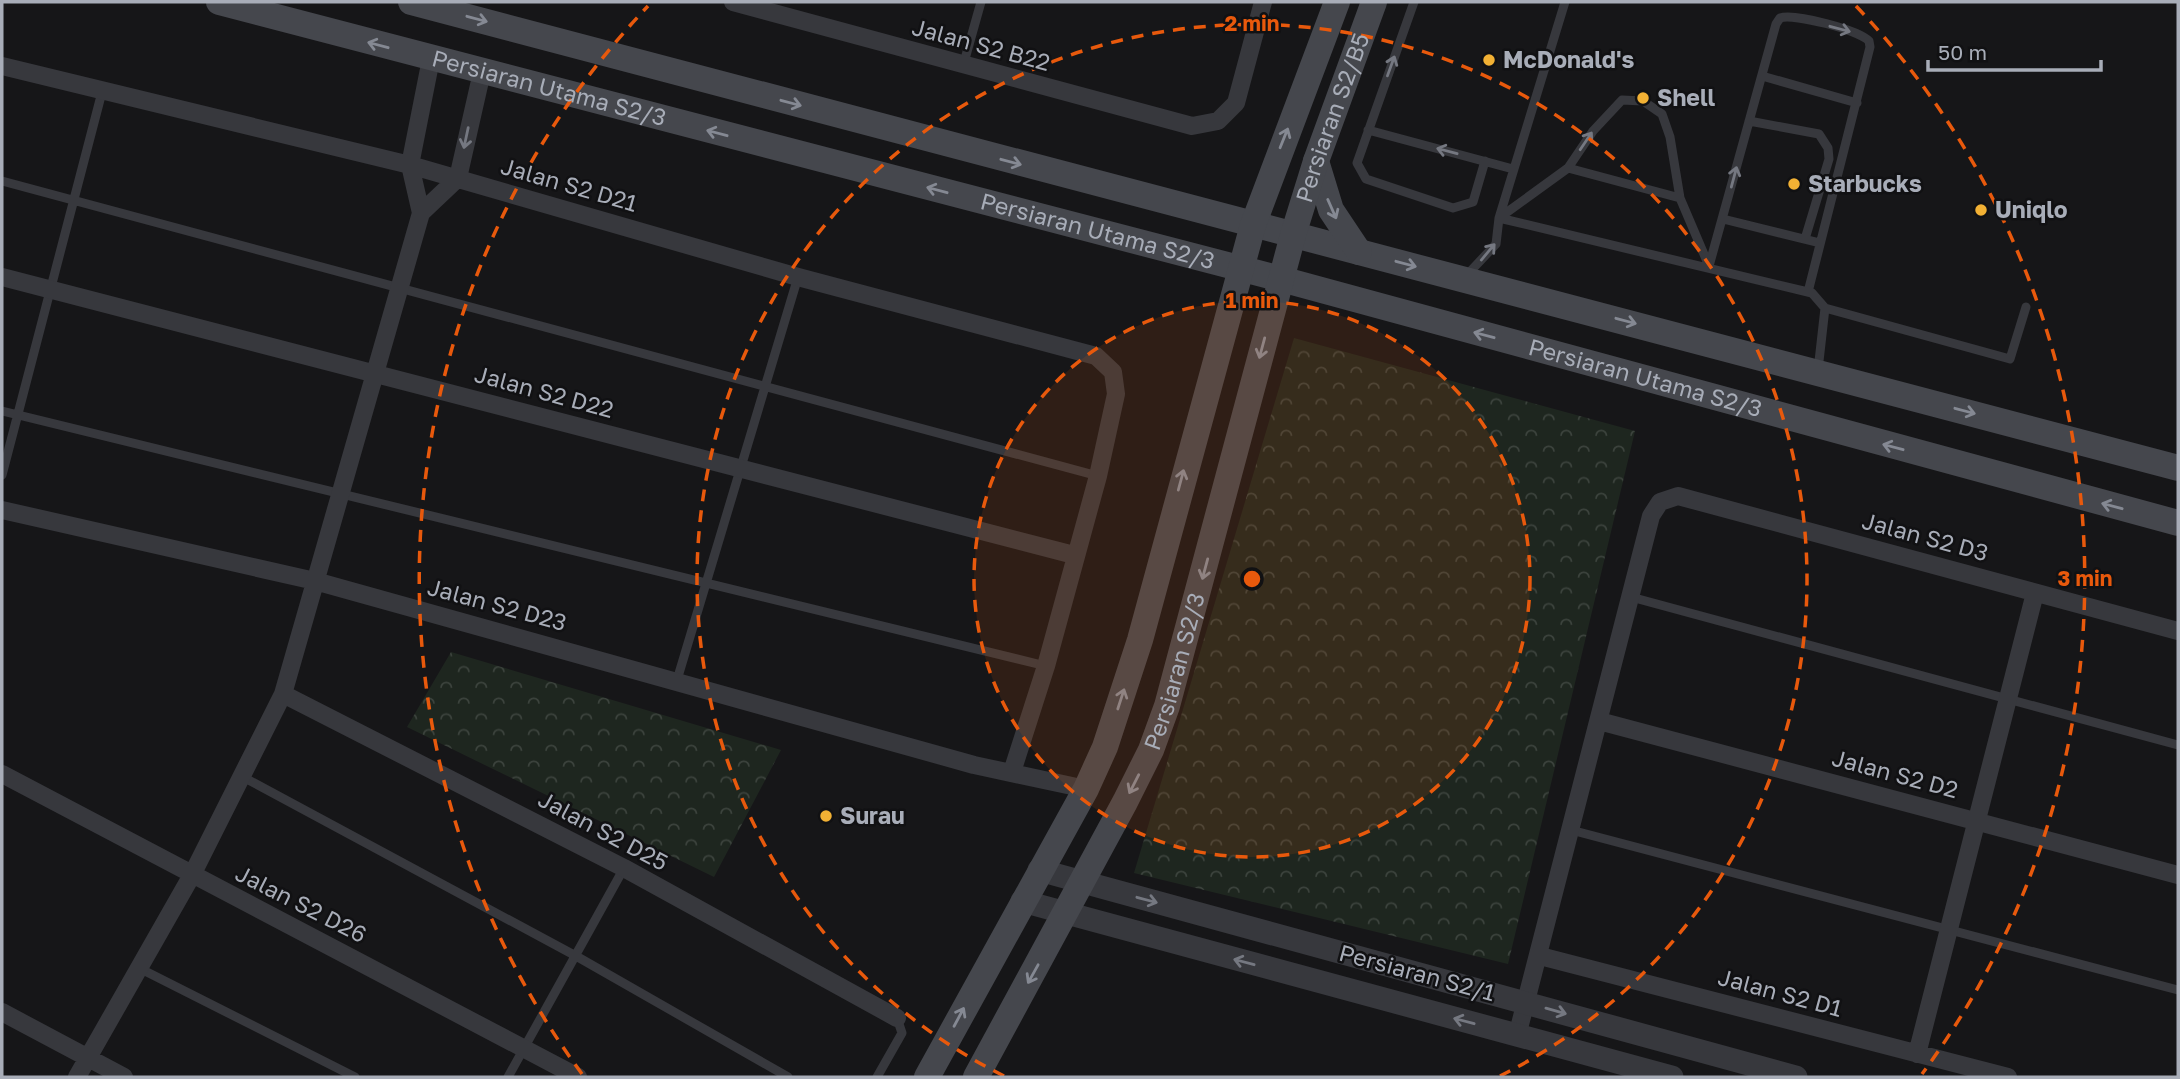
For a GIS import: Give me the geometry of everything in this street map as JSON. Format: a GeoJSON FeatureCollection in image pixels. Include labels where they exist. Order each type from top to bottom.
{"type":"FeatureCollection","features":[{"type":"Feature","properties":{"kind":"main road","name":"Persiaran Utama S2/3"},"geometry":{"type":"LineString","coordinates":[[219,2],[1280,279],[2178,523]]}},
{"type":"Feature","properties":{"kind":"main road","name":"Persiaran Utama S2/3"},"geometry":{"type":"LineString","coordinates":[[411,2],[2178,468]]}},
{"type":"Feature","properties":{"kind":"main road","name":"Persiaran S2/B5"},"geometry":{"type":"LineString","coordinates":[[927,1077],[1086,789],[1105,747],[1140,640],[1253,225],[1271,170],[1337,2]]}},
{"type":"Feature","properties":{"kind":"main road","name":"Persiaran S2/B5"},"geometry":{"type":"LineString","coordinates":[[1293,235],[1316,161],[1374,2]]}},
{"type":"Feature","properties":{"kind":"main road"},"geometry":{"type":"LineString","coordinates":[[1316,161],[1331,210],[1359,252]]}},
{"type":"Feature","properties":{"kind":"main road"},"geometry":{"type":"LineString","coordinates":[[1202,212],[1237,202],[1271,170]]}},
{"type":"Feature","properties":{"kind":"main road","name":"Persiaran S2/3"},"geometry":{"type":"LineString","coordinates":[[976,1077],[1066,914],[1151,750],[1167,706],[1293,235]]}},
{"type":"Feature","properties":{"kind":"street","name":"Jalan S2 B22"},"geometry":{"type":"LineString","coordinates":[[738,2],[963,66],[1192,126],[1218,121],[1237,103],[1259,3]]}},
{"type":"Feature","properties":{"kind":"street"},"geometry":{"type":"LineString","coordinates":[[77,1077],[192,875],[282,694],[421,213],[410,165],[431,59]]}},
{"type":"Feature","properties":{"kind":"street","name":"Jalan S2 D21"},"geometry":{"type":"LineString","coordinates":[[2,66],[410,165],[798,276],[1096,356],[1113,372],[1116,394],[1097,476]]}},
{"type":"Feature","properties":{"kind":"street"},"geometry":{"type":"LineString","coordinates":[[421,213],[458,178],[482,72]]}},
{"type":"Feature","properties":{"kind":"street","name":"Jalan S2 D22"},"geometry":{"type":"LineString","coordinates":[[2,278],[1074,555]]}},
{"type":"Feature","properties":{"kind":"street"},"geometry":{"type":"LineString","coordinates":[[1012,772],[1046,666],[1097,476]]}},
{"type":"Feature","properties":{"kind":"street","name":"Jalan S2 D3"},"geometry":{"type":"LineString","coordinates":[[1631,597],[1651,516],[1660,502],[1678,496],[2178,631]]}},
{"type":"Feature","properties":{"kind":"street","name":"Jalan S2 D23"},"geometry":{"type":"LineString","coordinates":[[2,510],[315,581],[974,765],[1086,789]]}},
{"type":"Feature","properties":{"kind":"street"},"geometry":{"type":"LineString","coordinates":[[1917,1054],[1951,930],[2035,593]]}},
{"type":"Feature","properties":{"kind":"street"},"geometry":{"type":"LineString","coordinates":[[1517,1036],[1540,956],[1631,597]]}},
{"type":"Feature","properties":{"kind":"street","name":"Jalan S2 D25"},"geometry":{"type":"LineString","coordinates":[[282,694],[624,868],[897,1018]]}},
{"type":"Feature","properties":{"kind":"street","name":"Jalan S2 D2"},"geometry":{"type":"LineString","coordinates":[[1599,721],[2178,875]]}},
{"type":"Feature","properties":{"kind":"street","name":"Jalan S2 D26"},"geometry":{"type":"LineString","coordinates":[[2,774],[578,1077]]}},
{"type":"Feature","properties":{"kind":"street","name":"Persiaran S2/1"},"geometry":{"type":"LineString","coordinates":[[1039,870],[1796,1077]]}},
{"type":"Feature","properties":{"kind":"street","name":"Persiaran S2/1"},"geometry":{"type":"LineString","coordinates":[[1022,901],[1672,1077]]}},
{"type":"Feature","properties":{"kind":"street","name":"Jalan S2 D1"},"geometry":{"type":"LineString","coordinates":[[1540,956],[2008,1077]]}},
{"type":"Feature","properties":{"kind":"street"},"geometry":{"type":"LineString","coordinates":[[2,1012],[124,1077]]}},
{"type":"Feature","properties":{"kind":"lane"},"geometry":{"type":"LineString","coordinates":[[963,66],[981,2]]}},
{"type":"Feature","properties":{"kind":"lane"},"geometry":{"type":"LineString","coordinates":[[1414,2],[1357,163],[1366,179],[1453,208],[1473,202],[1485,161]]}},
{"type":"Feature","properties":{"kind":"lane"},"geometry":{"type":"LineString","coordinates":[[1463,279],[1496,244],[1499,218],[1565,2]]}},
{"type":"Feature","properties":{"kind":"lane"},"geometry":{"type":"LineString","coordinates":[[1709,266],[1780,18],[1793,16],[1859,33],[1869,41],[1870,47],[1810,292]]}},
{"type":"Feature","properties":{"kind":"lane"},"geometry":{"type":"LineString","coordinates":[[1762,76],[1857,103]]}},
{"type":"Feature","properties":{"kind":"lane"},"geometry":{"type":"LineString","coordinates":[[2,475],[103,92]]}},
{"type":"Feature","properties":{"kind":"lane"},"geometry":{"type":"LineString","coordinates":[[1499,218],[1568,168],[1593,131],[1622,100],[1643,101],[1662,114],[1670,137],[1680,198],[1709,266]]}},
{"type":"Feature","properties":{"kind":"lane"},"geometry":{"type":"LineString","coordinates":[[1749,121],[1819,134],[1828,148],[1829,159],[1805,239]]}},
{"type":"Feature","properties":{"kind":"lane"},"geometry":{"type":"LineString","coordinates":[[1368,130],[1513,169]]}},
{"type":"Feature","properties":{"kind":"lane"},"geometry":{"type":"LineString","coordinates":[[1568,168],[1680,198]]}},
{"type":"Feature","properties":{"kind":"lane"},"geometry":{"type":"LineString","coordinates":[[2,181],[1097,476]]}},
{"type":"Feature","properties":{"kind":"lane"},"geometry":{"type":"LineString","coordinates":[[1499,218],[1810,292],[1825,308],[2010,359],[2026,307]]}},
{"type":"Feature","properties":{"kind":"lane"},"geometry":{"type":"LineString","coordinates":[[1723,219],[1820,243]]}},
{"type":"Feature","properties":{"kind":"lane"},"geometry":{"type":"LineString","coordinates":[[677,680],[798,276]]}},
{"type":"Feature","properties":{"kind":"lane"},"geometry":{"type":"LineString","coordinates":[[1818,371],[1825,308]]}},
{"type":"Feature","properties":{"kind":"lane"},"geometry":{"type":"LineString","coordinates":[[2,411],[1046,666]]}},
{"type":"Feature","properties":{"kind":"lane"},"geometry":{"type":"LineString","coordinates":[[1631,597],[2178,745]]}},
{"type":"Feature","properties":{"kind":"lane"},"geometry":{"type":"LineString","coordinates":[[243,776],[576,956],[789,1077]]}},
{"type":"Feature","properties":{"kind":"lane"},"geometry":{"type":"LineString","coordinates":[[1571,830],[2178,990]]}},
{"type":"Feature","properties":{"kind":"lane"},"geometry":{"type":"LineString","coordinates":[[508,1077],[624,868]]}},
{"type":"Feature","properties":{"kind":"lane"},"geometry":{"type":"LineString","coordinates":[[139,968],[355,1077]]}},
{"type":"Feature","properties":{"kind":"lane"},"geometry":{"type":"LineString","coordinates":[[877,1077],[902,1033],[897,1018]]}},
{"type":"Feature","properties":{"kind":"green space"},"geometry":{"type":"Polygon","coordinates":[[[1294,338],[1635,431],[1508,964],[1134,873],[1294,338]]]}},
{"type":"Feature","properties":{"kind":"green space"},"geometry":{"type":"Polygon","coordinates":[[[451,652],[781,750],[714,877],[407,727],[451,652]]]}},
{"type":"Feature","properties":{"kind":"place","name":"McDonald's"},"geometry":{"type":"Point","coordinates":[1489,60]}},
{"type":"Feature","properties":{"kind":"place","name":"Shell"},"geometry":{"type":"Point","coordinates":[1643,98]}},
{"type":"Feature","properties":{"kind":"place","name":"Starbucks"},"geometry":{"type":"Point","coordinates":[1794,184]}},
{"type":"Feature","properties":{"kind":"place","name":"Uniqlo"},"geometry":{"type":"Point","coordinates":[1981,210]}},
{"type":"Feature","properties":{"kind":"place","name":"Surau"},"geometry":{"type":"Point","coordinates":[826,816]}}]}
